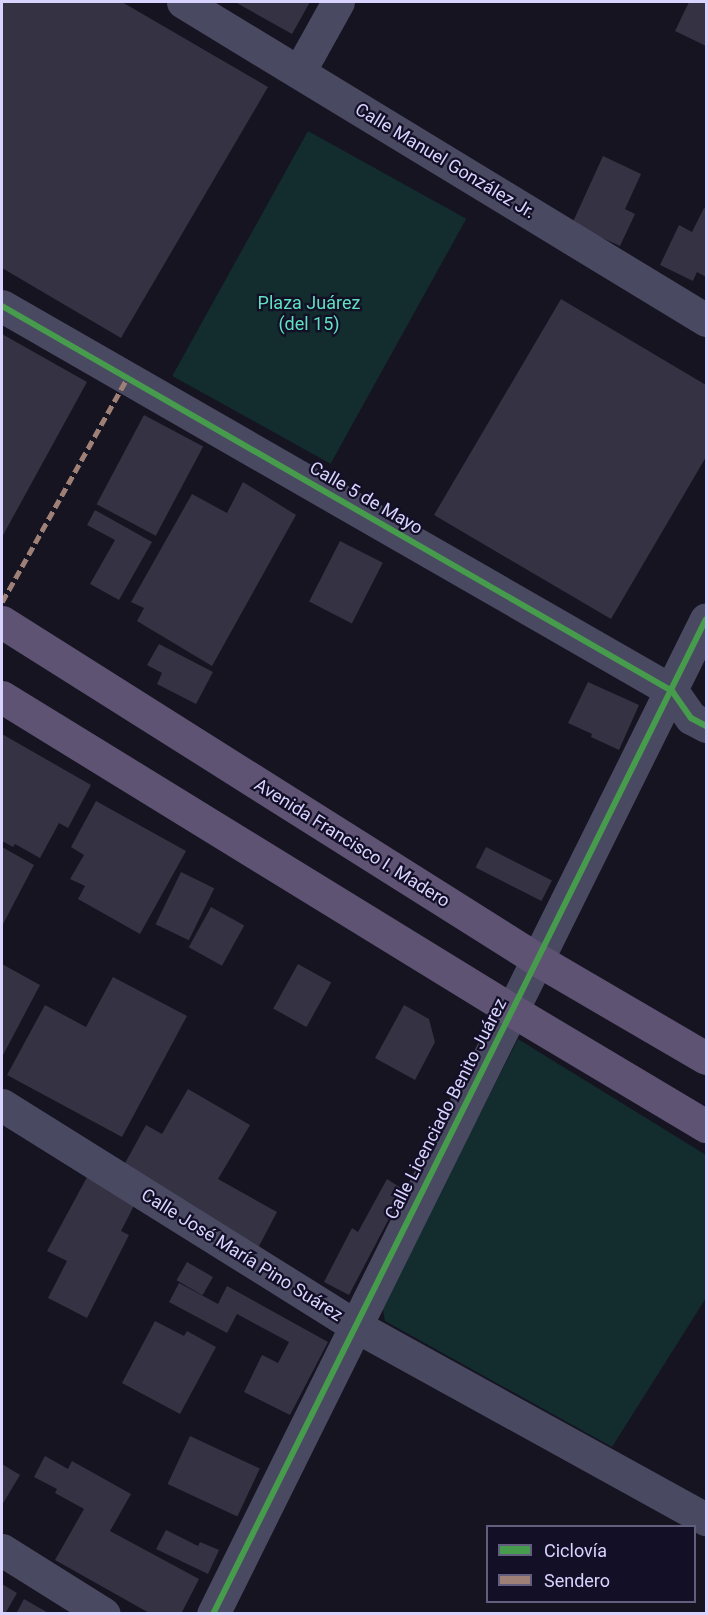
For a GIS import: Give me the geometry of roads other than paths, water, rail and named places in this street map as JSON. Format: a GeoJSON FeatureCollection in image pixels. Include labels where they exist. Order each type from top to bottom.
{"type":"FeatureCollection","features":[{"type":"Feature","properties":{"kind":"main road","name":"Avenida Francisco I. Madero"},"geometry":{"type":"LineString","coordinates":[[2,622],[538,960],[706,1058]]}},
{"type":"Feature","properties":{"kind":"main road"},"geometry":{"type":"LineString","coordinates":[[2,697],[513,1011],[706,1126]]}},
{"type":"Feature","properties":{"kind":"street","name":"Calle Manuel González Jr."},"geometry":{"type":"LineString","coordinates":[[183,2],[706,320]]}},
{"type":"Feature","properties":{"kind":"street"},"geometry":{"type":"LineString","coordinates":[[299,72],[338,2]]}},
{"type":"Feature","properties":{"kind":"street","name":"Calle 5 de Mayo"},"geometry":{"type":"LineString","coordinates":[[2,306],[672,691],[691,718],[706,726]]}},
{"type":"Feature","properties":{"kind":"street","name":"Calle Licenciado Benito Juárez"},"geometry":{"type":"LineString","coordinates":[[213,1614],[354,1325],[513,1011],[706,619]]}},
{"type":"Feature","properties":{"kind":"street","name":"Calle José María Pino Suárez"},"geometry":{"type":"LineString","coordinates":[[2,1105],[354,1325],[706,1519]]}},
{"type":"Feature","properties":{"kind":"street"},"geometry":{"type":"LineString","coordinates":[[2,1550],[104,1614]]}},
{"type":"Feature","properties":{"kind":"park label","name":"Plaza Juárez (del 15)"},"geometry":{"type":"Point","coordinates":[309,314]}}]}
